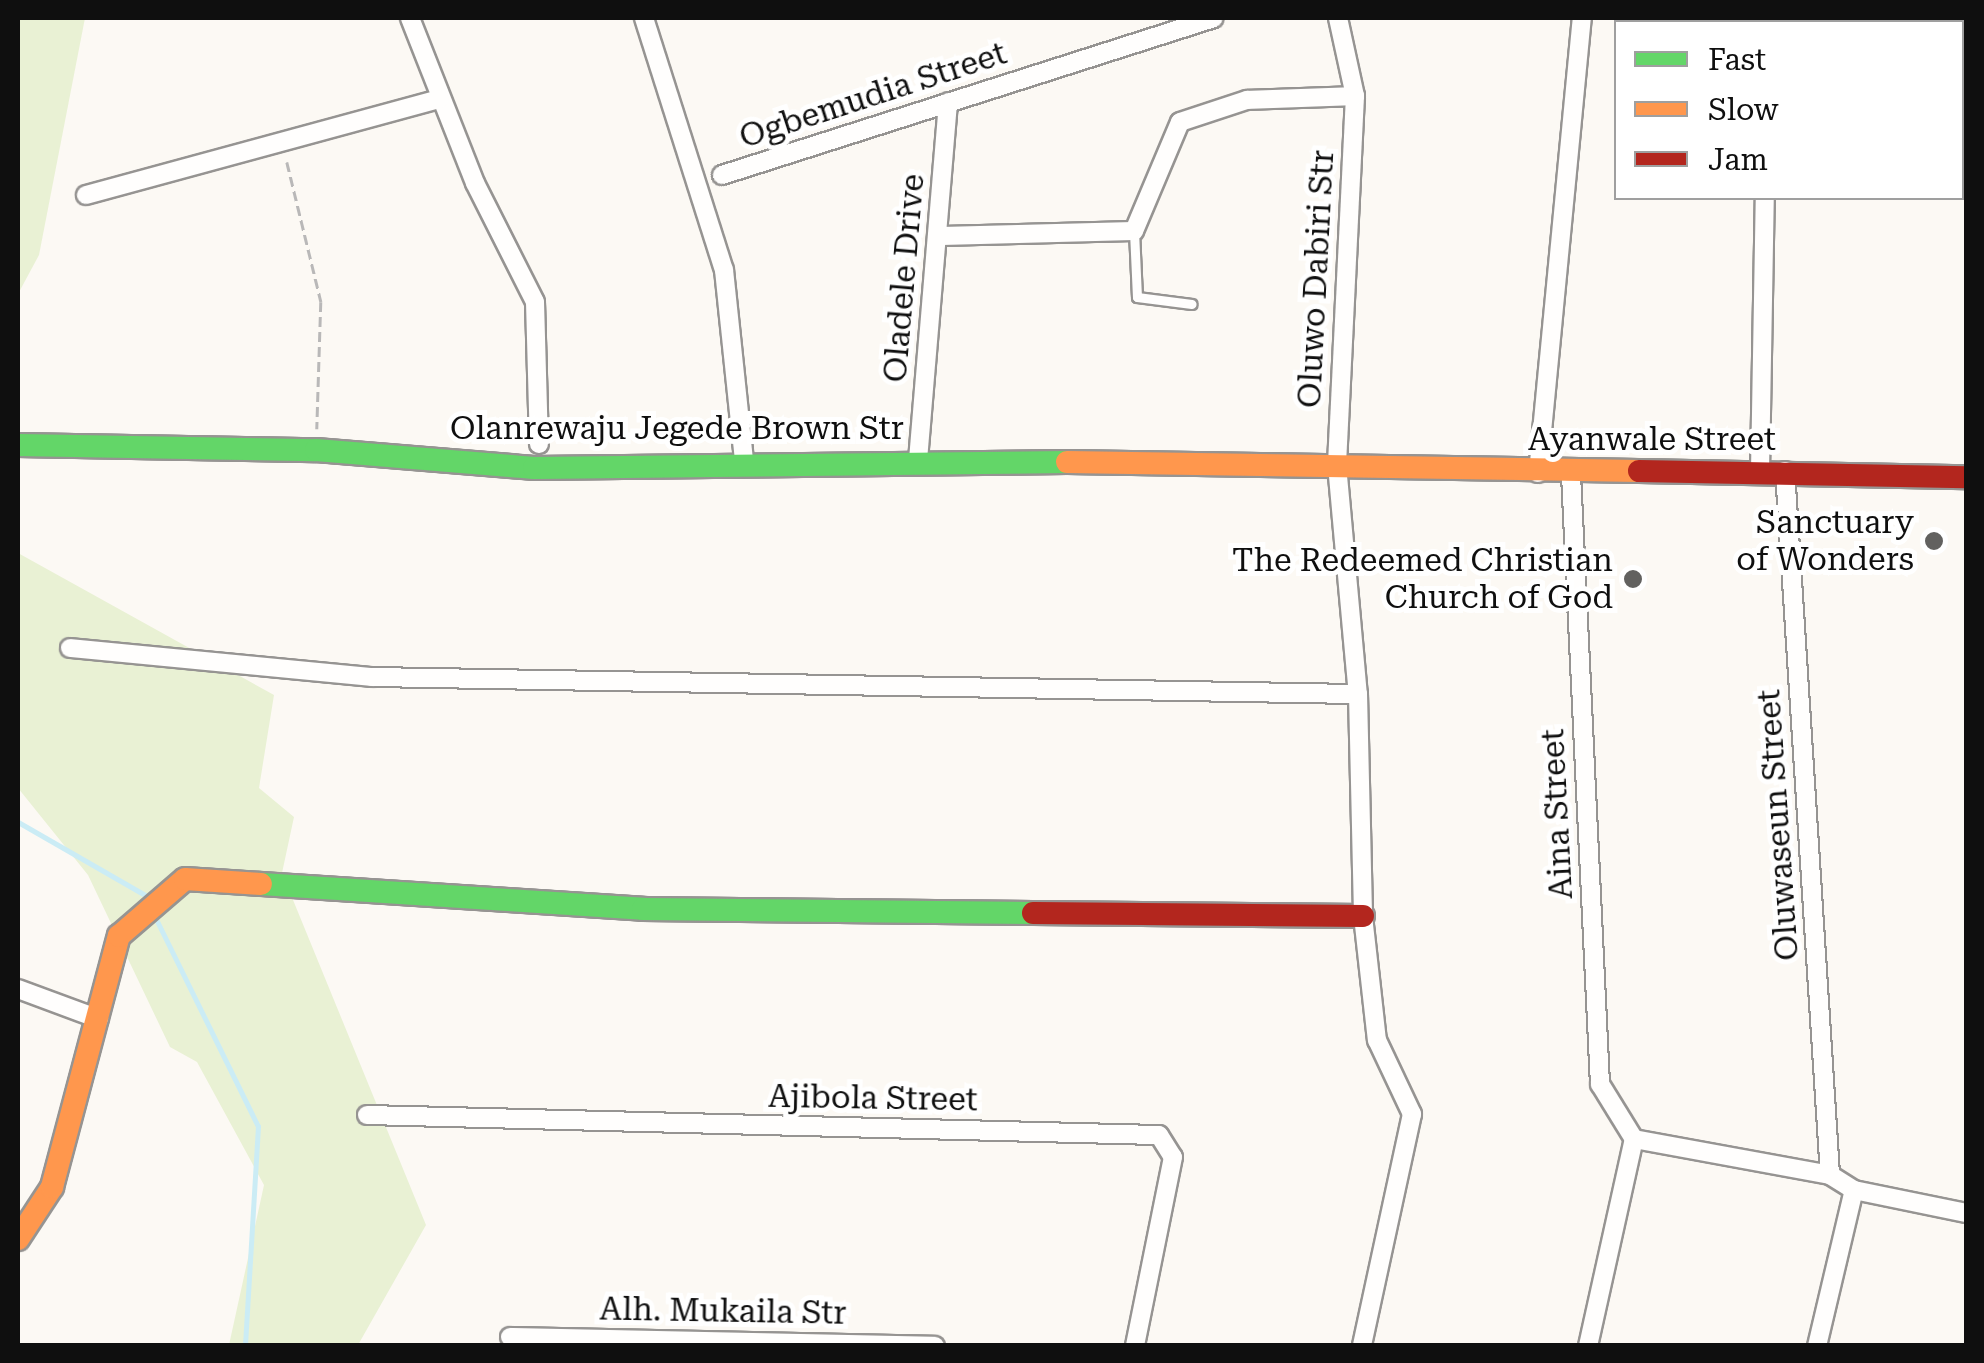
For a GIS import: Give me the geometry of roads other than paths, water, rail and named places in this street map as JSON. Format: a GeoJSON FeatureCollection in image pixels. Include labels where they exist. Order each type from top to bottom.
{"type":"FeatureCollection","features":[{"type":"Feature","properties":{"kind":"street"},"geometry":{"type":"LineString","coordinates":[[410,18],[439,98],[536,302],[539,444]]}},
{"type":"Feature","properties":{"kind":"street"},"geometry":{"type":"LineString","coordinates":[[644,18],[724,270],[744,458]]}},
{"type":"Feature","properties":{"kind":"street","name":"Ogbemudia Street"},"geometry":{"type":"LineString","coordinates":[[722,175],[1214,18]]}},
{"type":"Feature","properties":{"kind":"street"},"geometry":{"type":"LineString","coordinates":[[941,236],[1134,230],[1180,122],[1247,100],[1355,96],[1338,18]]}},
{"type":"Feature","properties":{"kind":"street"},"geometry":{"type":"LineString","coordinates":[[1538,473],[1582,18]]}},
{"type":"Feature","properties":{"kind":"street","name":"Oluwo Dabiri Str"},"geometry":{"type":"LineString","coordinates":[[1355,96],[1337,465],[1358,694],[1363,916],[1376,1040],[1412,1114],[1362,1346]]}},
{"type":"Feature","properties":{"kind":"street"},"geometry":{"type":"LineString","coordinates":[[86,194],[282,146],[439,98]]}},
{"type":"Feature","properties":{"kind":"street","name":"Oladele Drive"},"geometry":{"type":"LineString","coordinates":[[918,460],[941,236],[948,102]]}},
{"type":"Feature","properties":{"kind":"street"},"geometry":{"type":"LineString","coordinates":[[1760,471],[1765,200]]}},
{"type":"Feature","properties":{"kind":"street","name":"Olanrewaju Jegede Brown Str"},"geometry":{"type":"LineString","coordinates":[[18,446],[316,450],[534,468],[744,458],[1337,465]]}},
{"type":"Feature","properties":{"kind":"street","name":"Ayanwale Street"},"geometry":{"type":"LineString","coordinates":[[1337,465],[1570,474],[1785,471],[1966,477]]}},
{"type":"Feature","properties":{"kind":"street","name":"Oluwaseun Street"},"geometry":{"type":"LineString","coordinates":[[1785,471],[1830,1175]]}},
{"type":"Feature","properties":{"kind":"street","name":"Aina Street"},"geometry":{"type":"LineString","coordinates":[[1570,474],[1600,1084],[1634,1139]]}},
{"type":"Feature","properties":{"kind":"street"},"geometry":{"type":"LineString","coordinates":[[70,648],[372,677],[1358,694]]}},
{"type":"Feature","properties":{"kind":"street"},"geometry":{"type":"LineString","coordinates":[[18,1239],[52,1188],[119,936],[158,896],[185,879],[643,909],[1363,916]]}},
{"type":"Feature","properties":{"kind":"street"},"geometry":{"type":"LineString","coordinates":[[18,989],[99,1019]]}},
{"type":"Feature","properties":{"kind":"street","name":"Ajibola Street"},"geometry":{"type":"LineString","coordinates":[[366,1115],[1159,1135],[1173,1157],[1135,1346]]}},
{"type":"Feature","properties":{"kind":"street"},"geometry":{"type":"LineString","coordinates":[[1588,1346],[1634,1139],[1830,1175],[1854,1190],[1966,1213]]}},
{"type":"Feature","properties":{"kind":"street"},"geometry":{"type":"LineString","coordinates":[[1817,1346],[1854,1190]]}},
{"type":"Feature","properties":{"kind":"street","name":"Alh. Mukaila Str"},"geometry":{"type":"LineString","coordinates":[[510,1338],[936,1346]]}},
{"type":"Feature","properties":{"kind":"lane"},"geometry":{"type":"LineString","coordinates":[[1134,230],[1137,297],[1192,304]]}},
{"type":"Feature","properties":{"kind":"waterway"},"geometry":{"type":"LineString","coordinates":[[18,822],[150,898]]}},
{"type":"Feature","properties":{"kind":"waterway"},"geometry":{"type":"LineString","coordinates":[[155,917],[258,1126],[245,1346]]}},
{"type":"Feature","properties":{"kind":"place","name":"Sanctuary of Wonders"},"geometry":{"type":"Point","coordinates":[1934,541]}},
{"type":"Feature","properties":{"kind":"place","name":"The Redeemed Christian Church of God"},"geometry":{"type":"Point","coordinates":[1633,579]}}]}
